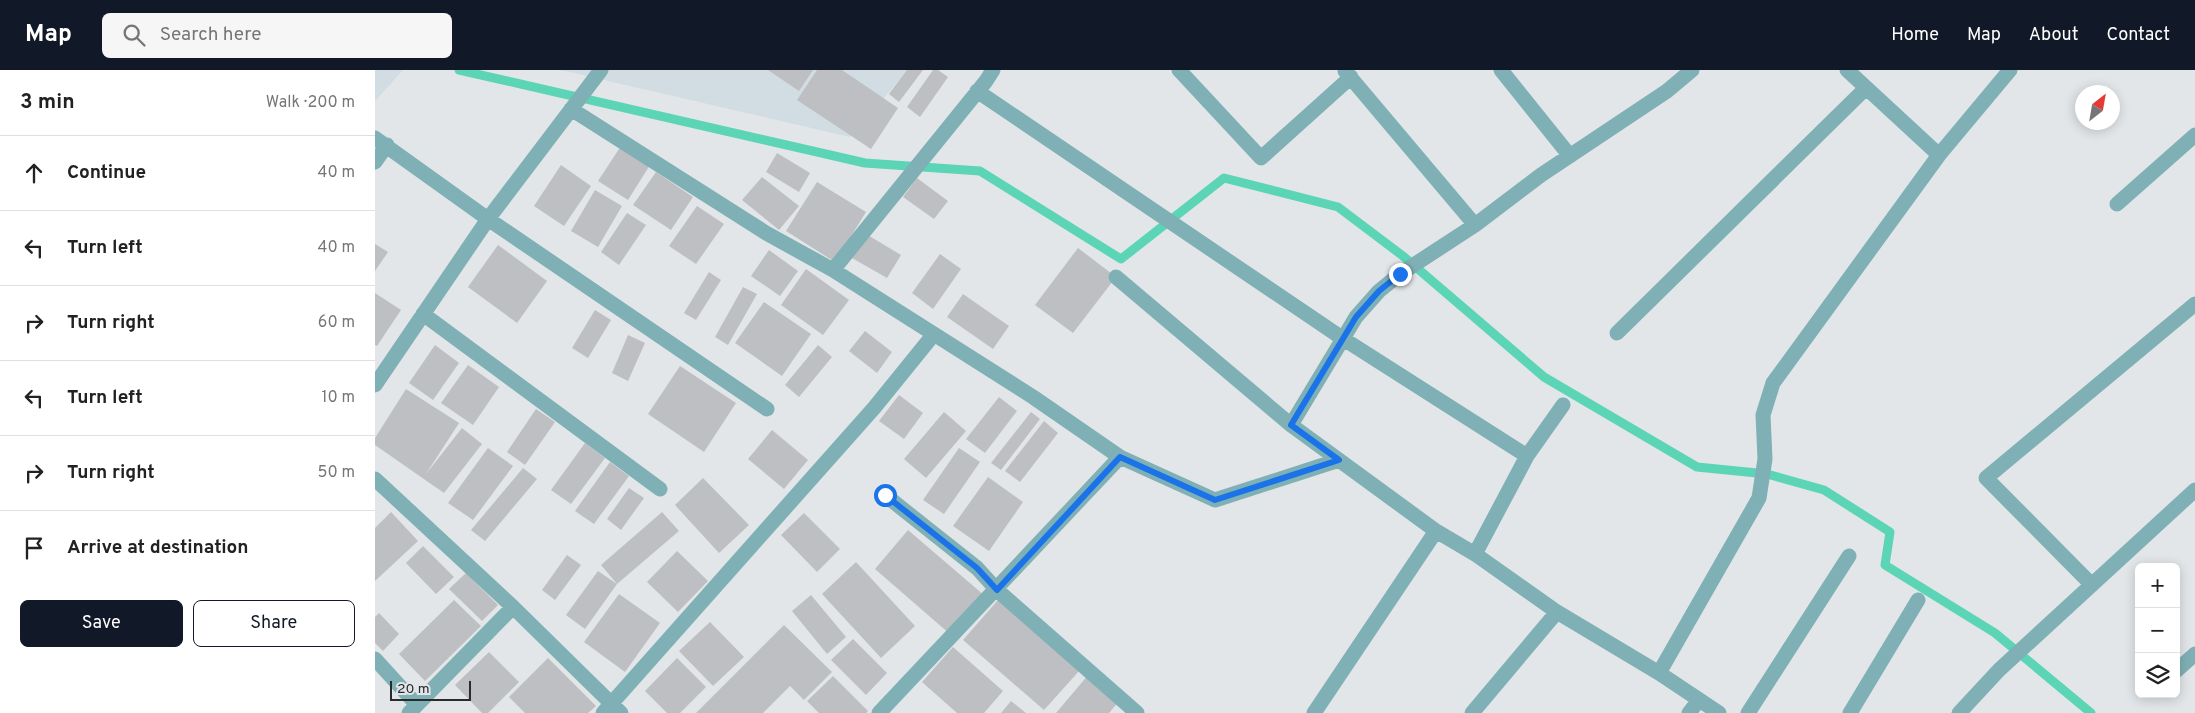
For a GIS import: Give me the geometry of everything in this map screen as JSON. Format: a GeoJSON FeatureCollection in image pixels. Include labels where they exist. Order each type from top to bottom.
{"type":"FeatureCollection","features":[{"type":"Feature","properties":{"kind":"street"},"geometry":{"type":"LineString","coordinates":[[375,385],[488,219],[601,70]]}},
{"type":"Feature","properties":{"kind":"street"},"geometry":{"type":"LineString","coordinates":[[833,270],[993,70]]}},
{"type":"Feature","properties":{"kind":"street"},"geometry":{"type":"LineString","coordinates":[[1179,70],[1261,158],[1348,74],[1475,224]]}},
{"type":"Feature","properties":{"kind":"street"},"geometry":{"type":"LineString","coordinates":[[1501,70],[1570,156]]}},
{"type":"Feature","properties":{"kind":"street"},"geometry":{"type":"LineString","coordinates":[[1291,425],[1342,338],[1373,297],[1400,274],[1475,224],[1541,175],[1667,91],[1692,70]]}},
{"type":"Feature","properties":{"kind":"street"},"geometry":{"type":"LineString","coordinates":[[1847,70],[1939,155]]}},
{"type":"Feature","properties":{"kind":"street"},"geometry":{"type":"LineString","coordinates":[[1659,672],[1759,498],[1765,459],[1763,415],[1773,383],[1939,155],[2010,70]]}},
{"type":"Feature","properties":{"kind":"street"},"geometry":{"type":"LineString","coordinates":[[1617,333],[1866,88]]}},
{"type":"Feature","properties":{"kind":"street"},"geometry":{"type":"LineString","coordinates":[[977,91],[1342,338],[1527,456]]}},
{"type":"Feature","properties":{"kind":"street"},"geometry":{"type":"LineString","coordinates":[[572,108],[766,233],[833,270],[934,334],[1120,457],[1215,500],[1339,460]]}},
{"type":"Feature","properties":{"kind":"street"},"geometry":{"type":"LineString","coordinates":[[2117,204],[2195,135]]}},
{"type":"Feature","properties":{"kind":"street"},"geometry":{"type":"LineString","coordinates":[[375,162],[381,142],[488,219],[767,409]]}},
{"type":"Feature","properties":{"kind":"street"},"geometry":{"type":"LineString","coordinates":[[1116,276],[1291,425],[1436,531],[1475,554],[1557,612],[1659,672],[1719,713]]}},
{"type":"Feature","properties":{"kind":"street"},"geometry":{"type":"LineString","coordinates":[[2092,585],[1986,478],[2195,304]]}},
{"type":"Feature","properties":{"kind":"street"},"geometry":{"type":"LineString","coordinates":[[423,314],[660,489]]}},
{"type":"Feature","properties":{"kind":"street"},"geometry":{"type":"LineString","coordinates":[[375,479],[513,607],[612,710],[874,408],[934,334]]}},
{"type":"Feature","properties":{"kind":"street"},"geometry":{"type":"LineString","coordinates":[[1475,554],[1527,456],[1563,405]]}},
{"type":"Feature","properties":{"kind":"street"},"geometry":{"type":"LineString","coordinates":[[879,713],[997,590],[1120,457]]}},
{"type":"Feature","properties":{"kind":"street"},"geometry":{"type":"LineString","coordinates":[[1959,713],[2008,662],[2195,490]]}},
{"type":"Feature","properties":{"kind":"street"},"geometry":{"type":"LineString","coordinates":[[885,495],[977,568],[997,590],[1136,713]]}},
{"type":"Feature","properties":{"kind":"street"},"geometry":{"type":"LineString","coordinates":[[1314,713],[1436,531]]}},
{"type":"Feature","properties":{"kind":"street"},"geometry":{"type":"LineString","coordinates":[[1748,713],[1849,556]]}},
{"type":"Feature","properties":{"kind":"street"},"geometry":{"type":"LineString","coordinates":[[1850,713],[1918,600]]}},
{"type":"Feature","properties":{"kind":"street"},"geometry":{"type":"LineString","coordinates":[[375,659],[413,709],[513,607]]}},
{"type":"Feature","properties":{"kind":"street"},"geometry":{"type":"LineString","coordinates":[[1472,713],[1557,612]]}},
{"type":"Feature","properties":{"kind":"street"},"geometry":{"type":"LineString","coordinates":[[2180,667],[2195,654]]}},
{"type":"Feature","properties":{"kind":"street"},"geometry":{"type":"LineString","coordinates":[[1689,713],[1699,700]]}},
{"type":"Feature","properties":{"kind":"shaded area"},"geometry":{"type":"Polygon","coordinates":[[[375,70],[403,70],[375,101],[375,70]]]}},
{"type":"Feature","properties":{"kind":"shaded area"},"geometry":{"type":"Polygon","coordinates":[[[561,70],[908,70],[850,137],[561,70]]]}},
{"type":"Feature","properties":{"kind":"building"},"geometry":{"type":"Polygon","coordinates":[[[768,70],[813,70],[799,91],[768,70]]]}},
{"type":"Feature","properties":{"kind":"building"},"geometry":{"type":"Polygon","coordinates":[[[817,70],[842,70],[898,108],[871,149],[797,100],[817,70]]]}},
{"type":"Feature","properties":{"kind":"building"},"geometry":{"type":"Polygon","coordinates":[[[907,70],[923,70],[899,102],[889,94],[907,70]]]}},
{"type":"Feature","properties":{"kind":"building"},"geometry":{"type":"Polygon","coordinates":[[[933,70],[938,70],[948,77],[920,117],[907,107],[933,70]]]}},
{"type":"Feature","properties":{"kind":"building"},"geometry":{"type":"Polygon","coordinates":[[[621,146],[650,165],[628,200],[598,181],[621,146]]]}},
{"type":"Feature","properties":{"kind":"building"},"geometry":{"type":"Polygon","coordinates":[[[777,153],[810,173],[799,192],[766,172],[777,153]]]}},
{"type":"Feature","properties":{"kind":"building"},"geometry":{"type":"Polygon","coordinates":[[[561,165],[591,186],[564,226],[534,206],[561,165]]]}},
{"type":"Feature","properties":{"kind":"building"},"geometry":{"type":"Polygon","coordinates":[[[656,172],[693,197],[671,230],[633,205],[656,172]]]}},
{"type":"Feature","properties":{"kind":"building"},"geometry":{"type":"Polygon","coordinates":[[[762,177],[799,206],[779,230],[742,200],[762,177]]]}},
{"type":"Feature","properties":{"kind":"building"},"geometry":{"type":"Polygon","coordinates":[[[917,178],[948,201],[934,219],[903,197],[917,178]]]}},
{"type":"Feature","properties":{"kind":"building"},"geometry":{"type":"Polygon","coordinates":[[[817,182],[866,212],[835,262],[786,231],[817,182]]]}},
{"type":"Feature","properties":{"kind":"building"},"geometry":{"type":"Polygon","coordinates":[[[595,190],[622,206],[598,247],[571,231],[595,190]]]}},
{"type":"Feature","properties":{"kind":"building"},"geometry":{"type":"Polygon","coordinates":[[[697,206],[724,224],[696,264],[669,246],[697,206]]]}},
{"type":"Feature","properties":{"kind":"building"},"geometry":{"type":"Polygon","coordinates":[[[627,213],[646,225],[619,265],[601,252],[627,213]]]}},
{"type":"Feature","properties":{"kind":"building"},"geometry":{"type":"Polygon","coordinates":[[[866,234],[901,255],[887,278],[852,258],[866,234]]]}},
{"type":"Feature","properties":{"kind":"building"},"geometry":{"type":"Polygon","coordinates":[[[375,244],[388,252],[375,271],[375,244]]]}},
{"type":"Feature","properties":{"kind":"building"},"geometry":{"type":"Polygon","coordinates":[[[498,245],[547,281],[517,323],[468,287],[498,245]]]}},
{"type":"Feature","properties":{"kind":"building"},"geometry":{"type":"Polygon","coordinates":[[[1078,248],[1116,277],[1073,333],[1035,305],[1078,248]]]}},
{"type":"Feature","properties":{"kind":"building"},"geometry":{"type":"Polygon","coordinates":[[[769,250],[798,271],[780,296],[751,276],[769,250]]]}},
{"type":"Feature","properties":{"kind":"building"},"geometry":{"type":"Polygon","coordinates":[[[940,254],[961,269],[933,309],[912,293],[940,254]]]}},
{"type":"Feature","properties":{"kind":"building"},"geometry":{"type":"Polygon","coordinates":[[[806,269],[849,300],[823,335],[781,305],[806,269]]]}},
{"type":"Feature","properties":{"kind":"building"},"geometry":{"type":"Polygon","coordinates":[[[709,272],[721,280],[696,320],[684,313],[709,272]]]}},
{"type":"Feature","properties":{"kind":"building"},"geometry":{"type":"Polygon","coordinates":[[[743,287],[757,294],[728,345],[715,337],[743,287]]]}},
{"type":"Feature","properties":{"kind":"building"},"geometry":{"type":"Polygon","coordinates":[[[375,293],[401,310],[377,346],[375,345],[375,293]]]}},
{"type":"Feature","properties":{"kind":"building"},"geometry":{"type":"Polygon","coordinates":[[[963,294],[1009,326],[993,349],[947,317],[963,294]]]}},
{"type":"Feature","properties":{"kind":"building"},"geometry":{"type":"Polygon","coordinates":[[[764,302],[811,334],[782,376],[735,343],[764,302]]]}},
{"type":"Feature","properties":{"kind":"building"},"geometry":{"type":"Polygon","coordinates":[[[595,310],[611,320],[588,358],[572,348],[595,310]]]}},
{"type":"Feature","properties":{"kind":"building"},"geometry":{"type":"Polygon","coordinates":[[[865,331],[892,352],[877,373],[849,351],[865,331]]]}},
{"type":"Feature","properties":{"kind":"building"},"geometry":{"type":"Polygon","coordinates":[[[628,335],[645,343],[628,381],[612,373],[628,335]]]}},
{"type":"Feature","properties":{"kind":"building"},"geometry":{"type":"Polygon","coordinates":[[[435,345],[459,363],[433,400],[409,383],[435,345]]]}},
{"type":"Feature","properties":{"kind":"building"},"geometry":{"type":"Polygon","coordinates":[[[818,345],[832,357],[799,397],[785,385],[818,345]]]}},
{"type":"Feature","properties":{"kind":"building"},"geometry":{"type":"Polygon","coordinates":[[[468,365],[499,387],[473,425],[441,403],[468,365]]]}},
{"type":"Feature","properties":{"kind":"building"},"geometry":{"type":"Polygon","coordinates":[[[680,366],[736,403],[704,452],[648,414],[680,366]]]}},
{"type":"Feature","properties":{"kind":"building"},"geometry":{"type":"Polygon","coordinates":[[[406,389],[459,423],[426,474],[462,428],[482,444],[444,493],[375,445],[375,438],[406,389]]]}},
{"type":"Feature","properties":{"kind":"building"},"geometry":{"type":"Polygon","coordinates":[[[899,395],[923,413],[904,439],[879,421],[899,395]]]}},
{"type":"Feature","properties":{"kind":"building"},"geometry":{"type":"Polygon","coordinates":[[[999,397],[1017,411],[985,453],[966,439],[999,397]]]}},
{"type":"Feature","properties":{"kind":"building"},"geometry":{"type":"Polygon","coordinates":[[[536,409],[555,422],[525,465],[507,452],[536,409]]]}},
{"type":"Feature","properties":{"kind":"building"},"geometry":{"type":"Polygon","coordinates":[[[944,412],[966,431],[926,478],[904,459],[944,412]]]}},
{"type":"Feature","properties":{"kind":"building"},"geometry":{"type":"Polygon","coordinates":[[[1031,412],[1040,419],[1001,470],[991,463],[1031,412]]]}},
{"type":"Feature","properties":{"kind":"building"},"geometry":{"type":"Polygon","coordinates":[[[1044,421],[1058,433],[1020,482],[1005,471],[1044,421]]]}},
{"type":"Feature","properties":{"kind":"building"},"geometry":{"type":"Polygon","coordinates":[[[772,430],[808,460],[784,489],[748,459],[772,430]]]}},
{"type":"Feature","properties":{"kind":"building"},"geometry":{"type":"Polygon","coordinates":[[[585,443],[605,458],[571,504],[551,490],[585,443]]]}},
{"type":"Feature","properties":{"kind":"building"},"geometry":{"type":"Polygon","coordinates":[[[488,448],[513,466],[473,520],[448,503],[488,448]]]}},
{"type":"Feature","properties":{"kind":"building"},"geometry":{"type":"Polygon","coordinates":[[[959,448],[980,462],[944,514],[923,500],[959,448]]]}},
{"type":"Feature","properties":{"kind":"building"},"geometry":{"type":"Polygon","coordinates":[[[610,462],[629,476],[594,524],[575,511],[610,462]]]}},
{"type":"Feature","properties":{"kind":"building"},"geometry":{"type":"Polygon","coordinates":[[[523,468],[537,479],[485,541],[471,530],[523,468]]]}},
{"type":"Feature","properties":{"kind":"building"},"geometry":{"type":"Polygon","coordinates":[[[988,477],[1023,502],[989,551],[953,526],[988,477]]]}},
{"type":"Feature","properties":{"kind":"building"},"geometry":{"type":"Polygon","coordinates":[[[703,478],[749,525],[719,553],[675,505],[703,478]]]}},
{"type":"Feature","properties":{"kind":"building"},"geometry":{"type":"Polygon","coordinates":[[[629,488],[644,498],[621,530],[607,519],[629,488]]]}},
{"type":"Feature","properties":{"kind":"building"},"geometry":{"type":"Polygon","coordinates":[[[391,512],[418,541],[375,581],[375,528],[391,512]]]}},
{"type":"Feature","properties":{"kind":"building"},"geometry":{"type":"Polygon","coordinates":[[[662,512],[679,531],[617,584],[601,565],[662,512]]]}},
{"type":"Feature","properties":{"kind":"building"},"geometry":{"type":"Polygon","coordinates":[[[804,513],[840,549],[817,572],[781,535],[804,513]]]}},
{"type":"Feature","properties":{"kind":"building"},"geometry":{"type":"Polygon","coordinates":[[[908,530],[985,596],[951,635],[875,569],[908,530]]]}},
{"type":"Feature","properties":{"kind":"building"},"geometry":{"type":"Polygon","coordinates":[[[423,546],[454,577],[436,594],[406,563],[423,546]]]}},
{"type":"Feature","properties":{"kind":"building"},"geometry":{"type":"Polygon","coordinates":[[[677,551],[708,581],[678,612],[647,582],[677,551]]]}},
{"type":"Feature","properties":{"kind":"building"},"geometry":{"type":"Polygon","coordinates":[[[567,555],[581,565],[555,600],[542,590],[567,555]]]}},
{"type":"Feature","properties":{"kind":"building"},"geometry":{"type":"Polygon","coordinates":[[[856,562],[915,626],[881,658],[822,594],[856,562]]]}},
{"type":"Feature","properties":{"kind":"building"},"geometry":{"type":"Polygon","coordinates":[[[598,571],[617,584],[585,629],[566,615],[598,571]]]}},
{"type":"Feature","properties":{"kind":"building"},"geometry":{"type":"Polygon","coordinates":[[[466,573],[498,605],[482,621],[449,589],[466,573]]]}},
{"type":"Feature","properties":{"kind":"building"},"geometry":{"type":"Polygon","coordinates":[[[619,594],[660,623],[625,672],[584,642],[619,594]]]}},
{"type":"Feature","properties":{"kind":"building"},"geometry":{"type":"Polygon","coordinates":[[[811,595],[846,637],[827,654],[792,611],[811,595]]]}},
{"type":"Feature","properties":{"kind":"building"},"geometry":{"type":"Polygon","coordinates":[[[454,600],[481,626],[425,681],[399,654],[454,600]]]}},
{"type":"Feature","properties":{"kind":"building"},"geometry":{"type":"Polygon","coordinates":[[[998,600],[1080,670],[1044,710],[963,640],[998,600]]]}},
{"type":"Feature","properties":{"kind":"building"},"geometry":{"type":"Polygon","coordinates":[[[379,613],[399,634],[383,651],[375,643],[375,617],[379,613]]]}},
{"type":"Feature","properties":{"kind":"building"},"geometry":{"type":"Polygon","coordinates":[[[710,622],[744,657],[713,686],[679,651],[710,622]]]}},
{"type":"Feature","properties":{"kind":"building"},"geometry":{"type":"Polygon","coordinates":[[[784,625],[832,672],[804,700],[790,686],[763,713],[696,713],[784,625]]]}},
{"type":"Feature","properties":{"kind":"building"},"geometry":{"type":"Polygon","coordinates":[[[853,639],[887,673],[866,695],[831,660],[853,639]]]}},
{"type":"Feature","properties":{"kind":"building"},"geometry":{"type":"Polygon","coordinates":[[[953,647],[1003,691],[984,713],[957,713],[922,682],[953,647]]]}},
{"type":"Feature","properties":{"kind":"building"},"geometry":{"type":"Polygon","coordinates":[[[489,652],[519,682],[488,713],[482,713],[455,685],[489,652]]]}},
{"type":"Feature","properties":{"kind":"building"},"geometry":{"type":"Polygon","coordinates":[[[548,658],[596,706],[588,713],[525,713],[509,697],[548,658]]]}},
{"type":"Feature","properties":{"kind":"building"},"geometry":{"type":"Polygon","coordinates":[[[677,658],[706,687],[680,713],[667,713],[645,691],[677,658]]]}},
{"type":"Feature","properties":{"kind":"building"},"geometry":{"type":"Polygon","coordinates":[[[1089,674],[1120,700],[1109,713],[1056,713],[1089,674]]]}},
{"type":"Feature","properties":{"kind":"building"},"geometry":{"type":"Polygon","coordinates":[[[833,676],[868,711],[866,713],[819,713],[807,701],[833,676]]]}},
{"type":"Feature","properties":{"kind":"building"},"geometry":{"type":"Polygon","coordinates":[[[1011,701],[1026,713],[1001,713],[1011,701]]]}},
{"type":"Feature","properties":{"kind":"waterway"},"geometry":{"type":"LineString","coordinates":[[459,70],[865,163],[980,171],[1121,259],[1224,178],[1338,207],[1403,256],[1544,377],[1697,467],[1767,474],[1824,490],[1890,532],[1885,565],[1995,633],[2091,713]]}},
{"type":"Feature","properties":{"kind":"route"},"geometry":{"type":"LineString","coordinates":[[885,495],[977,568],[997,590],[1120,457],[1215,500],[1339,460],[1291,425],[1356,317],[1379,291],[1400,274]]}}]}
